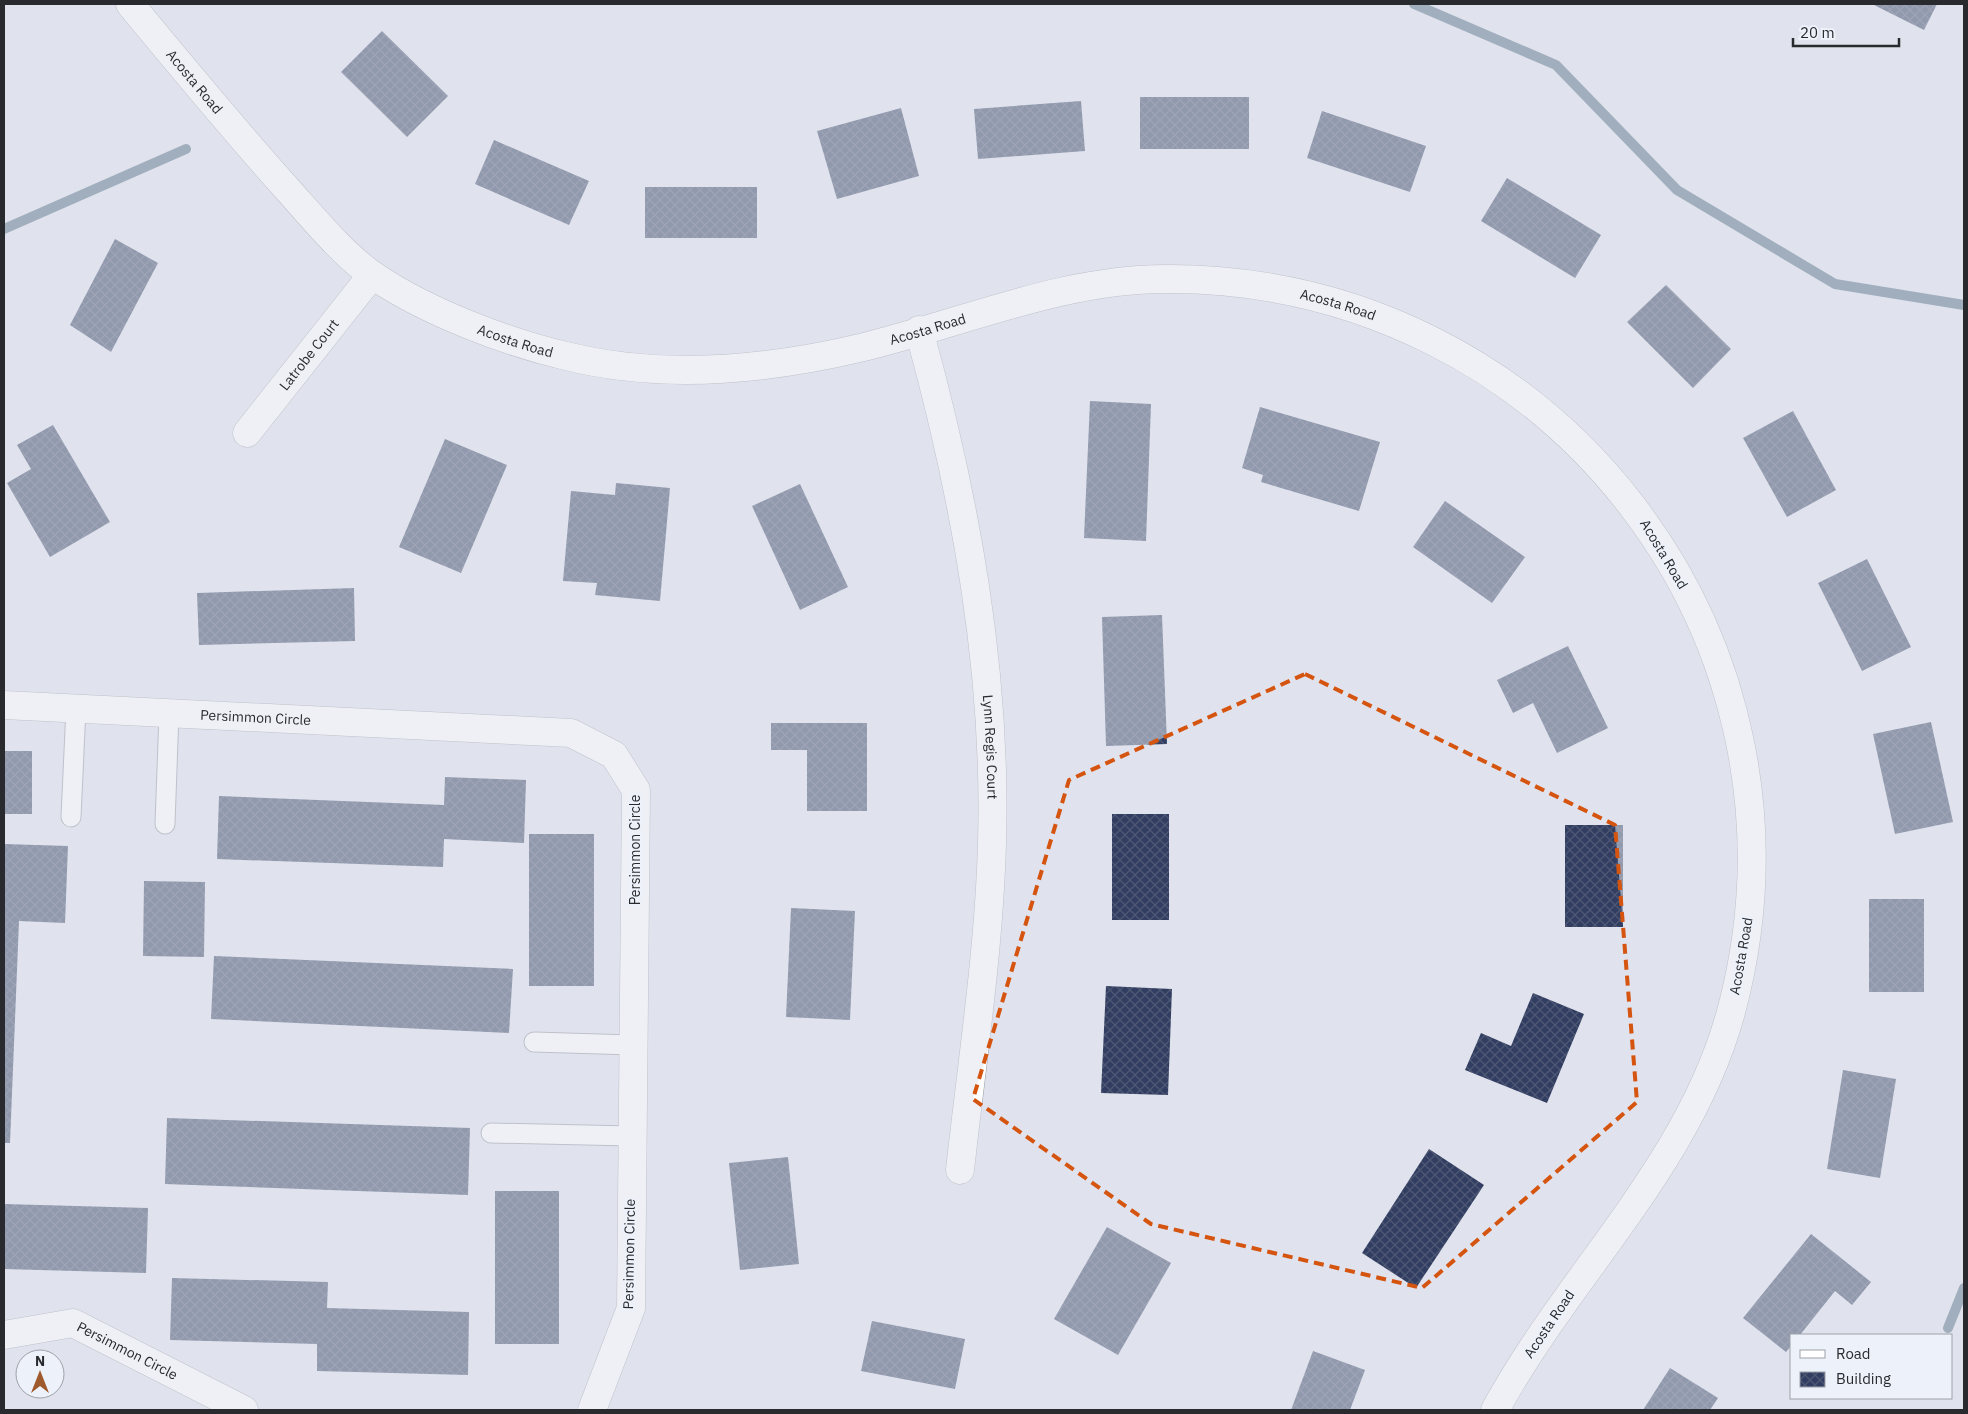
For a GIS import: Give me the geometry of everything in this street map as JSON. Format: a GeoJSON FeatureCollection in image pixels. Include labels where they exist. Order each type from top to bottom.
{"type":"FeatureCollection","features":[{"type":"Feature","properties":{"kind":"street","name":"Acosta Road"},"geometry":{"type":"LineString","coordinates":[[130,4],[280,182],[317,223],[372,275],[448,315],[510,339],[568,357],[624,366],[692,371],[747,368],[862,347],[1065,289],[1115,282],[1161,279],[1231,282],[1292,292],[1352,308],[1405,328],[1461,356],[1514,390],[1554,421],[1600,467],[1628,501],[1672,563],[1704,626],[1723,672],[1735,714],[1744,757],[1752,838],[1748,926],[1731,1011],[1709,1076],[1676,1143],[1648,1185],[1544,1327],[1494,1410]]}},
{"type":"Feature","properties":{"kind":"street","name":"Latrobe Court"},"geometry":{"type":"LineString","coordinates":[[246,433],[372,275]]}},
{"type":"Feature","properties":{"kind":"street","name":"Lynn Regis Court"},"geometry":{"type":"LineString","coordinates":[[920,330],[941,410],[974,568],[986,670],[991,744],[992,843],[984,953],[960,1170]]}},
{"type":"Feature","properties":{"kind":"street","name":"Persimmon Circle"},"geometry":{"type":"LineString","coordinates":[[4,705],[572,733],[614,755],[636,790],[631,1136],[631,1308],[592,1410]]}},
{"type":"Feature","properties":{"kind":"street","name":"Persimmon Circle"},"geometry":{"type":"LineString","coordinates":[[4,1335],[73,1323],[244,1410]]}},
{"type":"Feature","properties":{"kind":"lane"},"geometry":{"type":"LineString","coordinates":[[71,817],[76,708]]}},
{"type":"Feature","properties":{"kind":"lane"},"geometry":{"type":"LineString","coordinates":[[165,824],[169,713]]}},
{"type":"Feature","properties":{"kind":"lane"},"geometry":{"type":"LineString","coordinates":[[534,1042],[633,1044]]}},
{"type":"Feature","properties":{"kind":"lane"},"geometry":{"type":"LineString","coordinates":[[491,1133],[631,1136]]}},
{"type":"Feature","properties":{"kind":"highlighted area"},"geometry":{"type":"Polygon","coordinates":[[[1305,674],[1615,825],[1637,1102],[1422,1288],[1151,1224],[973,1099],[1069,780],[1305,674]]]}},
{"type":"Feature","properties":{"kind":"building"},"geometry":{"type":"Polygon","coordinates":[[[1872,4],[1937,4],[1924,30],[1872,4]]]}},
{"type":"Feature","properties":{"kind":"building"},"geometry":{"type":"Polygon","coordinates":[[[382,31],[448,96],[407,137],[341,72],[382,31]]]}},
{"type":"Feature","properties":{"kind":"building"},"geometry":{"type":"Polygon","coordinates":[[[1140,97],[1249,97],[1249,149],[1140,149],[1140,97]]]}},
{"type":"Feature","properties":{"kind":"building"},"geometry":{"type":"Polygon","coordinates":[[[1081,101],[1085,151],[978,159],[974,109],[1081,101]]]}},
{"type":"Feature","properties":{"kind":"building"},"geometry":{"type":"Polygon","coordinates":[[[901,108],[919,176],[837,199],[817,131],[901,108]]]}},
{"type":"Feature","properties":{"kind":"building"},"geometry":{"type":"Polygon","coordinates":[[[1322,111],[1426,146],[1410,192],[1307,158],[1322,111]]]}},
{"type":"Feature","properties":{"kind":"building"},"geometry":{"type":"Polygon","coordinates":[[[494,140],[589,181],[569,225],[475,184],[494,140]]]}},
{"type":"Feature","properties":{"kind":"building"},"geometry":{"type":"Polygon","coordinates":[[[1507,178],[1601,235],[1575,278],[1481,221],[1507,178]]]}},
{"type":"Feature","properties":{"kind":"building"},"geometry":{"type":"Polygon","coordinates":[[[645,187],[757,187],[757,238],[645,238],[645,187]]]}},
{"type":"Feature","properties":{"kind":"building"},"geometry":{"type":"Polygon","coordinates":[[[115,239],[158,263],[111,352],[70,325],[115,239]]]}},
{"type":"Feature","properties":{"kind":"building"},"geometry":{"type":"Polygon","coordinates":[[[1666,285],[1731,349],[1693,388],[1627,322],[1666,285]]]}},
{"type":"Feature","properties":{"kind":"building"},"geometry":{"type":"Polygon","coordinates":[[[1090,401],[1151,404],[1146,541],[1084,538],[1090,401]]]}},
{"type":"Feature","properties":{"kind":"building"},"geometry":{"type":"Polygon","coordinates":[[[1260,407],[1380,442],[1359,511],[1261,482],[1263,475],[1242,468],[1260,407]]]}},
{"type":"Feature","properties":{"kind":"building"},"geometry":{"type":"Polygon","coordinates":[[[1793,411],[1836,490],[1787,517],[1743,438],[1793,411]]]}},
{"type":"Feature","properties":{"kind":"building"},"geometry":{"type":"Polygon","coordinates":[[[53,425],[110,522],[50,557],[7,483],[31,469],[17,445],[53,425]]]}},
{"type":"Feature","properties":{"kind":"building"},"geometry":{"type":"Polygon","coordinates":[[[445,439],[507,465],[461,573],[399,547],[445,439]]]}},
{"type":"Feature","properties":{"kind":"building"},"geometry":{"type":"Polygon","coordinates":[[[616,483],[670,488],[660,601],[595,595],[597,583],[563,581],[571,491],[615,495],[616,483]]]}},
{"type":"Feature","properties":{"kind":"building"},"geometry":{"type":"Polygon","coordinates":[[[800,484],[848,587],[800,610],[752,506],[800,484]]]}},
{"type":"Feature","properties":{"kind":"building"},"geometry":{"type":"Polygon","coordinates":[[[1445,501],[1525,557],[1492,603],[1413,547],[1445,501]]]}},
{"type":"Feature","properties":{"kind":"building"},"geometry":{"type":"Polygon","coordinates":[[[1867,559],[1911,647],[1862,671],[1818,583],[1867,559]]]}},
{"type":"Feature","properties":{"kind":"building"},"geometry":{"type":"Polygon","coordinates":[[[354,588],[355,641],[199,645],[197,593],[354,588]]]}},
{"type":"Feature","properties":{"kind":"building"},"geometry":{"type":"Polygon","coordinates":[[[1162,615],[1167,744],[1106,746],[1102,617],[1162,615]]]}},
{"type":"Feature","properties":{"kind":"building"},"geometry":{"type":"Polygon","coordinates":[[[1568,646],[1608,728],[1557,753],[1533,703],[1513,713],[1497,680],[1568,646]]]}},
{"type":"Feature","properties":{"kind":"building"},"geometry":{"type":"Polygon","coordinates":[[[1931,722],[1953,822],[1895,834],[1873,734],[1931,722]]]}},
{"type":"Feature","properties":{"kind":"building"},"geometry":{"type":"Polygon","coordinates":[[[771,723],[867,723],[867,811],[807,811],[807,750],[771,750],[771,723]]]}},
{"type":"Feature","properties":{"kind":"building"},"geometry":{"type":"Polygon","coordinates":[[[4,751],[32,751],[32,814],[4,814],[4,751]]]}},
{"type":"Feature","properties":{"kind":"building"},"geometry":{"type":"Polygon","coordinates":[[[445,777],[526,780],[524,843],[444,839],[443,867],[217,859],[219,796],[444,805],[445,777]]]}},
{"type":"Feature","properties":{"kind":"building"},"geometry":{"type":"Polygon","coordinates":[[[1112,814],[1169,814],[1169,920],[1112,920],[1112,814]]]}},
{"type":"Feature","properties":{"kind":"building"},"geometry":{"type":"Polygon","coordinates":[[[1565,825],[1623,825],[1623,927],[1565,927],[1565,825]]]}},
{"type":"Feature","properties":{"kind":"building"},"geometry":{"type":"Polygon","coordinates":[[[529,834],[594,834],[594,986],[529,986],[529,834]]]}},
{"type":"Feature","properties":{"kind":"building"},"geometry":{"type":"Polygon","coordinates":[[[4,844],[68,846],[65,923],[19,921],[10,1143],[4,1143],[4,844]]]}},
{"type":"Feature","properties":{"kind":"building"},"geometry":{"type":"Polygon","coordinates":[[[144,881],[205,882],[204,957],[143,956],[144,881]]]}},
{"type":"Feature","properties":{"kind":"building"},"geometry":{"type":"Polygon","coordinates":[[[1869,899],[1924,899],[1924,992],[1869,992],[1869,899]]]}},
{"type":"Feature","properties":{"kind":"building"},"geometry":{"type":"Polygon","coordinates":[[[791,908],[855,911],[850,1020],[786,1017],[791,908]]]}},
{"type":"Feature","properties":{"kind":"building"},"geometry":{"type":"Polygon","coordinates":[[[214,956],[513,969],[509,1033],[211,1019],[214,956]]]}},
{"type":"Feature","properties":{"kind":"building"},"geometry":{"type":"Polygon","coordinates":[[[1106,986],[1172,989],[1168,1095],[1101,1093],[1106,986]]]}},
{"type":"Feature","properties":{"kind":"building"},"geometry":{"type":"Polygon","coordinates":[[[1533,993],[1584,1014],[1547,1103],[1465,1070],[1481,1033],[1511,1046],[1533,993]]]}},
{"type":"Feature","properties":{"kind":"building"},"geometry":{"type":"Polygon","coordinates":[[[1843,1070],[1896,1079],[1880,1178],[1827,1169],[1843,1070]]]}},
{"type":"Feature","properties":{"kind":"building"},"geometry":{"type":"Polygon","coordinates":[[[167,1118],[470,1128],[468,1195],[165,1184],[167,1118]]]}},
{"type":"Feature","properties":{"kind":"building"},"geometry":{"type":"Polygon","coordinates":[[[1429,1149],[1484,1185],[1416,1288],[1362,1253],[1429,1149]]]}},
{"type":"Feature","properties":{"kind":"building"},"geometry":{"type":"Polygon","coordinates":[[[788,1157],[799,1264],[740,1270],[729,1163],[788,1157]]]}},
{"type":"Feature","properties":{"kind":"building"},"geometry":{"type":"Polygon","coordinates":[[[495,1191],[559,1191],[559,1344],[495,1344],[495,1191]]]}},
{"type":"Feature","properties":{"kind":"building"},"geometry":{"type":"Polygon","coordinates":[[[4,1204],[148,1208],[146,1273],[4,1269],[4,1204]]]}},
{"type":"Feature","properties":{"kind":"building"},"geometry":{"type":"Polygon","coordinates":[[[1107,1227],[1171,1263],[1118,1355],[1054,1319],[1107,1227]]]}},
{"type":"Feature","properties":{"kind":"building"},"geometry":{"type":"Polygon","coordinates":[[[1811,1234],[1871,1282],[1852,1305],[1835,1291],[1801,1334],[1790,1334],[1790,1347],[1786,1352],[1743,1318],[1811,1234]]]}},
{"type":"Feature","properties":{"kind":"building"},"geometry":{"type":"Polygon","coordinates":[[[172,1278],[328,1282],[327,1308],[469,1312],[468,1375],[317,1371],[317,1344],[170,1340],[172,1278]]]}},
{"type":"Feature","properties":{"kind":"building"},"geometry":{"type":"Polygon","coordinates":[[[872,1321],[965,1339],[955,1389],[861,1371],[872,1321]]]}},
{"type":"Feature","properties":{"kind":"building"},"geometry":{"type":"Polygon","coordinates":[[[1313,1351],[1365,1370],[1350,1410],[1291,1410],[1313,1351]]]}},
{"type":"Feature","properties":{"kind":"building"},"geometry":{"type":"Polygon","coordinates":[[[1670,1368],[1718,1398],[1710,1410],[1643,1410],[1670,1368]]]}},
{"type":"Feature","properties":{"kind":"waterway"},"geometry":{"type":"LineString","coordinates":[[1414,4],[1556,65],[1677,190],[1835,284],[1964,305]]}},
{"type":"Feature","properties":{"kind":"waterway"},"geometry":{"type":"LineString","coordinates":[[4,229],[186,149]]}},
{"type":"Feature","properties":{"kind":"waterway"},"geometry":{"type":"LineString","coordinates":[[1948,1328],[1964,1288]]}}]}
